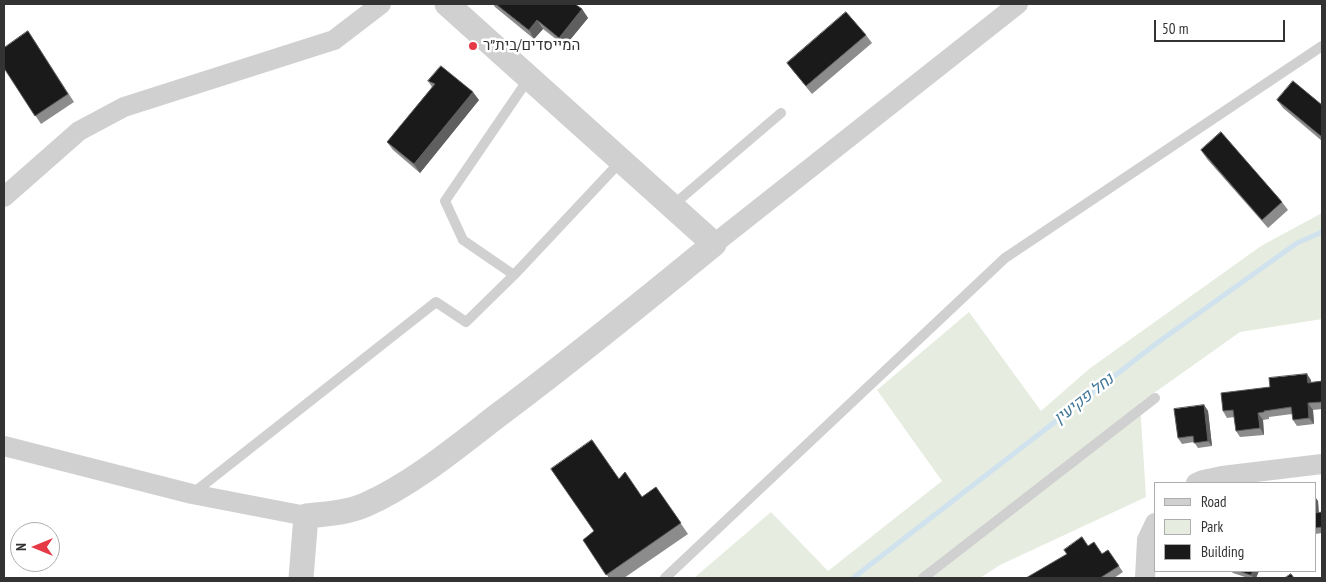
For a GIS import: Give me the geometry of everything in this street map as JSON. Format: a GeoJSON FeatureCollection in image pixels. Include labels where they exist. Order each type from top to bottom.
{"type":"FeatureCollection","features":[{"type":"Feature","properties":{"kind":"street"},"geometry":{"type":"LineString","coordinates":[[4,197],[79,131],[124,106],[334,40],[381,4]]}},
{"type":"Feature","properties":{"kind":"street"},"geometry":{"type":"LineString","coordinates":[[447,4],[714,244]]}},
{"type":"Feature","properties":{"kind":"street"},"geometry":{"type":"LineString","coordinates":[[4,446],[192,494],[306,516],[342,512],[365,505],[401,485],[456,447],[555,372],[1018,4]]}},
{"type":"Feature","properties":{"kind":"street"},"geometry":{"type":"LineString","coordinates":[[1198,482],[1222,476],[1322,464]]}},
{"type":"Feature","properties":{"kind":"street"},"geometry":{"type":"LineString","coordinates":[[302,578],[306,516]]}},
{"type":"Feature","properties":{"kind":"street"},"geometry":{"type":"LineString","coordinates":[[1144,578],[1147,540],[1154,526]]}},
{"type":"Feature","properties":{"kind":"lane"},"geometry":{"type":"LineString","coordinates":[[665,578],[1005,258],[1322,46]]}},
{"type":"Feature","properties":{"kind":"lane"},"geometry":{"type":"LineString","coordinates":[[514,275],[463,240],[445,201],[529,78]]}},
{"type":"Feature","properties":{"kind":"lane"},"geometry":{"type":"LineString","coordinates":[[672,206],[781,113]]}},
{"type":"Feature","properties":{"kind":"lane"},"geometry":{"type":"LineString","coordinates":[[192,494],[436,302],[466,322],[514,275],[621,161]]}},
{"type":"Feature","properties":{"kind":"lane"},"geometry":{"type":"LineString","coordinates":[[923,578],[1155,398]]}},
{"type":"Feature","properties":{"kind":"green space"},"geometry":{"type":"Polygon","coordinates":[[[1322,213],[1322,319],[1240,332],[1140,403],[1146,497],[1000,565],[980,578],[694,578],[771,512],[828,571],[942,481],[877,390],[969,312],[1041,411],[1089,369],[1261,246],[1322,213]]]}},
{"type":"Feature","properties":{"kind":"building"},"geometry":{"type":"Polygon","coordinates":[[[496,4],[575,4],[582,9],[559,38],[537,20],[529,30],[496,4]]]}},
{"type":"Feature","properties":{"kind":"building"},"geometry":{"type":"Polygon","coordinates":[[[846,12],[866,35],[806,86],[787,63],[846,12]]]}},
{"type":"Feature","properties":{"kind":"building"},"geometry":{"type":"Polygon","coordinates":[[[28,31],[68,94],[35,116],[4,68],[4,48],[28,31]]]}},
{"type":"Feature","properties":{"kind":"building"},"geometry":{"type":"Polygon","coordinates":[[[441,66],[473,92],[414,164],[387,142],[435,84],[428,81],[441,66]]]}},
{"type":"Feature","properties":{"kind":"building"},"geometry":{"type":"Polygon","coordinates":[[[1293,81],[1322,105],[1322,137],[1277,100],[1293,81]]]}},
{"type":"Feature","properties":{"kind":"building"},"geometry":{"type":"Polygon","coordinates":[[[1221,132],[1282,202],[1262,220],[1201,150],[1221,132]]]}},
{"type":"Feature","properties":{"kind":"building"},"geometry":{"type":"Polygon","coordinates":[[[1307,374],[1308,383],[1322,381],[1322,402],[1308,403],[1309,418],[1293,420],[1291,407],[1264,411],[1258,413],[1260,428],[1236,431],[1233,410],[1223,411],[1221,393],[1270,387],[1269,378],[1307,374]]]}},
{"type":"Feature","properties":{"kind":"building"},"geometry":{"type":"Polygon","coordinates":[[[1204,405],[1208,441],[1194,443],[1193,436],[1178,438],[1174,409],[1204,405]]]}},
{"type":"Feature","properties":{"kind":"building"},"geometry":{"type":"Polygon","coordinates":[[[592,440],[619,479],[625,472],[642,497],[656,487],[681,523],[606,575],[583,540],[594,531],[551,469],[592,440]]]}},
{"type":"Feature","properties":{"kind":"building"},"geometry":{"type":"Polygon","coordinates":[[[1322,512],[1322,527],[1316,528],[1316,513],[1322,512]]]}},
{"type":"Feature","properties":{"kind":"building"},"geometry":{"type":"Polygon","coordinates":[[[1082,537],[1088,546],[1094,542],[1102,554],[1108,550],[1119,566],[1100,578],[1026,578],[1067,554],[1064,550],[1082,537]]]}},
{"type":"Feature","properties":{"kind":"building"},"geometry":{"type":"Polygon","coordinates":[[[1242,572],[1252,572],[1251,575],[1242,572]]]}},
{"type":"Feature","properties":{"kind":"building"},"geometry":{"type":"Polygon","coordinates":[[[1291,574],[1294,578],[1285,578],[1291,574]]]}},
{"type":"Feature","properties":{"kind":"waterway","name":"נחל פקיעין"},"geometry":{"type":"LineString","coordinates":[[853,578],[1157,343],[1297,243],[1322,232]]}},
{"type":"Feature","properties":{"kind":"place","name":"המייסדים/בית״ר"},"geometry":{"type":"Point","coordinates":[473,46]}}]}
